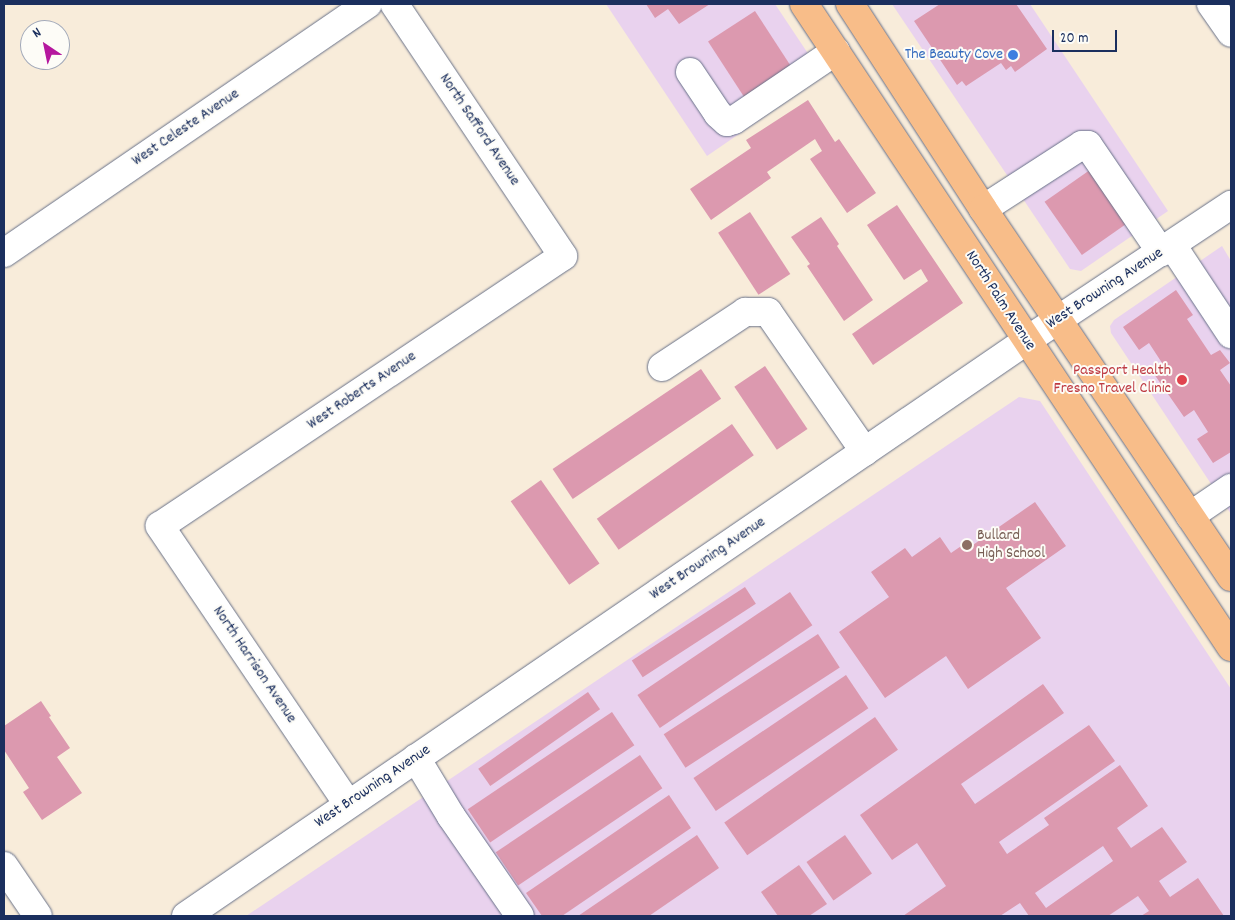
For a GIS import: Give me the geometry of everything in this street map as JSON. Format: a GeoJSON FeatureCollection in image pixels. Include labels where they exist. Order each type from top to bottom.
{"type":"FeatureCollection","features":[{"type":"Feature","properties":{"kind":"main road","name":"North Palm Avenue"},"geometry":{"type":"LineString","coordinates":[[804,4],[1231,647]]}},
{"type":"Feature","properties":{"kind":"main road"},"geometry":{"type":"LineString","coordinates":[[850,4],[983,209],[1231,577]]}},
{"type":"Feature","properties":{"kind":"street","name":"West Celeste Avenue"},"geometry":{"type":"LineString","coordinates":[[4,253],[368,4]]}},
{"type":"Feature","properties":{"kind":"street","name":"North Safford Avenue"},"geometry":{"type":"LineString","coordinates":[[394,4],[563,256]]}},
{"type":"Feature","properties":{"kind":"street"},"geometry":{"type":"LineString","coordinates":[[1211,4],[1231,33]]}},
{"type":"Feature","properties":{"kind":"street"},"geometry":{"type":"LineString","coordinates":[[690,72],[718,114],[727,122],[734,120],[836,51]]}},
{"type":"Feature","properties":{"kind":"street"},"geometry":{"type":"LineString","coordinates":[[983,209],[1082,145],[1088,145],[1231,334]]}},
{"type":"Feature","properties":{"kind":"street","name":"West Browning Avenue"},"geometry":{"type":"LineString","coordinates":[[186,916],[1026,340],[1167,249],[1231,205]]}},
{"type":"Feature","properties":{"kind":"street","name":"West Roberts Avenue"},"geometry":{"type":"LineString","coordinates":[[160,526],[563,256]]}},
{"type":"Feature","properties":{"kind":"street"},"geometry":{"type":"LineString","coordinates":[[662,367],[745,312],[768,312],[865,452]]}},
{"type":"Feature","properties":{"kind":"street"},"geometry":{"type":"LineString","coordinates":[[1190,516],[1231,488]]}},
{"type":"Feature","properties":{"kind":"street","name":"North Harrison Avenue"},"geometry":{"type":"LineString","coordinates":[[160,526],[348,804]]}},
{"type":"Feature","properties":{"kind":"street"},"geometry":{"type":"LineString","coordinates":[[416,758],[451,816],[520,916]]}},
{"type":"Feature","properties":{"kind":"street"},"geometry":{"type":"LineString","coordinates":[[4,866],[38,916]]}},
{"type":"Feature","properties":{"kind":"shaded area"},"geometry":{"type":"Polygon","coordinates":[[[606,4],[775,4],[823,76],[707,156],[606,4]]]}},
{"type":"Feature","properties":{"kind":"shaded area"},"geometry":{"type":"Polygon","coordinates":[[[892,4],[1030,4],[1168,211],[1081,271],[1070,269],[892,4]]]}},
{"type":"Feature","properties":{"kind":"shaded area"},"geometry":{"type":"Polygon","coordinates":[[[1222,246],[1231,261],[1231,514],[1111,333],[1110,326],[1114,320],[1222,246]]]}},
{"type":"Feature","properties":{"kind":"shaded area","name":"Bullard High School"},"geometry":{"type":"Polygon","coordinates":[[[1019,397],[1040,401],[1231,689],[1231,916],[246,916],[1019,397]]]}},
{"type":"Feature","properties":{"kind":"building"},"geometry":{"type":"Polygon","coordinates":[[[646,4],[710,4],[679,24],[668,9],[655,18],[646,4]]]}},
{"type":"Feature","properties":{"kind":"building"},"geometry":{"type":"Polygon","coordinates":[[[940,4],[1016,4],[1047,49],[1015,72],[1011,66],[1006,70],[1001,63],[966,86],[962,81],[957,85],[914,21],[940,4]]]}},
{"type":"Feature","properties":{"kind":"building"},"geometry":{"type":"Polygon","coordinates":[[[755,11],[793,69],[746,99],[708,41],[755,11]]]}},
{"type":"Feature","properties":{"kind":"building"},"geometry":{"type":"Polygon","coordinates":[[[808,100],[835,142],[839,139],[876,193],[847,213],[810,159],[822,151],[815,139],[767,172],[771,178],[711,220],[690,189],[751,148],[746,140],[808,100]]]}},
{"type":"Feature","properties":{"kind":"building"},"geometry":{"type":"Polygon","coordinates":[[[1097,165],[1134,218],[1082,255],[1045,202],[1097,165]]]}},
{"type":"Feature","properties":{"kind":"building"},"geometry":{"type":"Polygon","coordinates":[[[897,205],[963,303],[873,365],[852,334],[928,281],[921,269],[904,280],[867,225],[897,205]]]}},
{"type":"Feature","properties":{"kind":"building"},"geometry":{"type":"Polygon","coordinates":[[[750,212],[790,274],[758,295],[718,233],[750,212]]]}},
{"type":"Feature","properties":{"kind":"building"},"geometry":{"type":"Polygon","coordinates":[[[821,217],[839,244],[837,246],[873,300],[844,321],[807,266],[810,264],[791,237],[821,217]]]}},
{"type":"Feature","properties":{"kind":"building"},"geometry":{"type":"Polygon","coordinates":[[[1176,290],[1193,315],[1187,319],[1211,355],[1220,350],[1230,363],[1220,370],[1231,386],[1231,452],[1213,463],[1197,439],[1208,432],[1194,410],[1184,417],[1154,374],[1164,366],[1149,343],[1139,350],[1123,327],[1176,290]]]}},
{"type":"Feature","properties":{"kind":"building"},"geometry":{"type":"Polygon","coordinates":[[[765,366],[807,429],[777,450],[734,387],[765,366]]]}},
{"type":"Feature","properties":{"kind":"building"},"geometry":{"type":"Polygon","coordinates":[[[701,369],[721,399],[573,499],[553,469],[701,369]]]}},
{"type":"Feature","properties":{"kind":"building"},"geometry":{"type":"Polygon","coordinates":[[[732,424],[754,455],[619,550],[597,519],[732,424]]]}},
{"type":"Feature","properties":{"kind":"building"},"geometry":{"type":"Polygon","coordinates":[[[541,480],[600,564],[569,585],[511,501],[541,480]]]}},
{"type":"Feature","properties":{"kind":"building"},"geometry":{"type":"Polygon","coordinates":[[[1035,502],[1066,546],[1006,588],[1041,638],[968,689],[946,656],[885,698],[839,632],[889,597],[871,572],[905,548],[912,557],[940,537],[951,553],[967,542],[970,547],[1035,502]]]}},
{"type":"Feature","properties":{"kind":"building"},"geometry":{"type":"Polygon","coordinates":[[[745,587],[756,604],[643,677],[632,661],[745,587]]]}},
{"type":"Feature","properties":{"kind":"building"},"geometry":{"type":"Polygon","coordinates":[[[790,592],[812,625],[660,728],[637,695],[790,592]]]}},
{"type":"Feature","properties":{"kind":"building"},"geometry":{"type":"Polygon","coordinates":[[[818,634],[840,668],[685,768],[664,734],[818,634]]]}},
{"type":"Feature","properties":{"kind":"building"},"geometry":{"type":"Polygon","coordinates":[[[846,675],[868,708],[716,811],[693,778],[846,675]]]}},
{"type":"Feature","properties":{"kind":"building"},"geometry":{"type":"Polygon","coordinates":[[[1043,684],[1064,713],[961,784],[975,804],[1089,725],[1115,761],[999,842],[1007,854],[1049,825],[1044,818],[1120,765],[1148,806],[1117,828],[1131,848],[1162,827],[1187,862],[1159,881],[1170,897],[1198,878],[1224,916],[1141,916],[1149,911],[1138,896],[1108,916],[1029,916],[1020,903],[1000,916],[903,916],[946,886],[917,843],[892,860],[860,815],[1043,684]],[[1103,846],[1035,893],[1046,908],[1113,861],[1103,846]]]}},
{"type":"Feature","properties":{"kind":"building"},"geometry":{"type":"Polygon","coordinates":[[[588,692],[600,709],[490,786],[478,769],[588,692]]]}},
{"type":"Feature","properties":{"kind":"building"},"geometry":{"type":"Polygon","coordinates":[[[41,701],[51,716],[49,717],[70,748],[57,757],[82,793],[42,820],[23,792],[29,788],[4,750],[4,726],[41,701]]]}},
{"type":"Feature","properties":{"kind":"building"},"geometry":{"type":"Polygon","coordinates":[[[612,712],[634,745],[490,842],[468,809],[612,712]]]}},
{"type":"Feature","properties":{"kind":"building"},"geometry":{"type":"Polygon","coordinates":[[[875,717],[898,750],[747,855],[724,823],[875,717]]]}},
{"type":"Feature","properties":{"kind":"building"},"geometry":{"type":"Polygon","coordinates":[[[640,755],[662,788],[518,885],[496,852],[640,755]]]}},
{"type":"Feature","properties":{"kind":"building"},"geometry":{"type":"Polygon","coordinates":[[[669,795],[691,828],[562,916],[542,916],[526,893],[669,795]]]}},
{"type":"Feature","properties":{"kind":"building"},"geometry":{"type":"Polygon","coordinates":[[[697,835],[719,868],[649,916],[578,916],[697,835]]]}},
{"type":"Feature","properties":{"kind":"building"},"geometry":{"type":"Polygon","coordinates":[[[845,835],[872,874],[833,900],[806,862],[845,835]]]}},
{"type":"Feature","properties":{"kind":"building"},"geometry":{"type":"Polygon","coordinates":[[[799,865],[827,904],[809,916],[778,916],[761,892],[799,865]]]}},
{"type":"Feature","properties":{"kind":"place","name":"The Beauty Cove"},"geometry":{"type":"Point","coordinates":[1013,55]}},
{"type":"Feature","properties":{"kind":"place","name":"Passport Health Fresno Travel Clinic"},"geometry":{"type":"Point","coordinates":[1182,380]}},
{"type":"Feature","properties":{"kind":"place","name":"Bullard High School"},"geometry":{"type":"Point","coordinates":[967,545]}}]}
